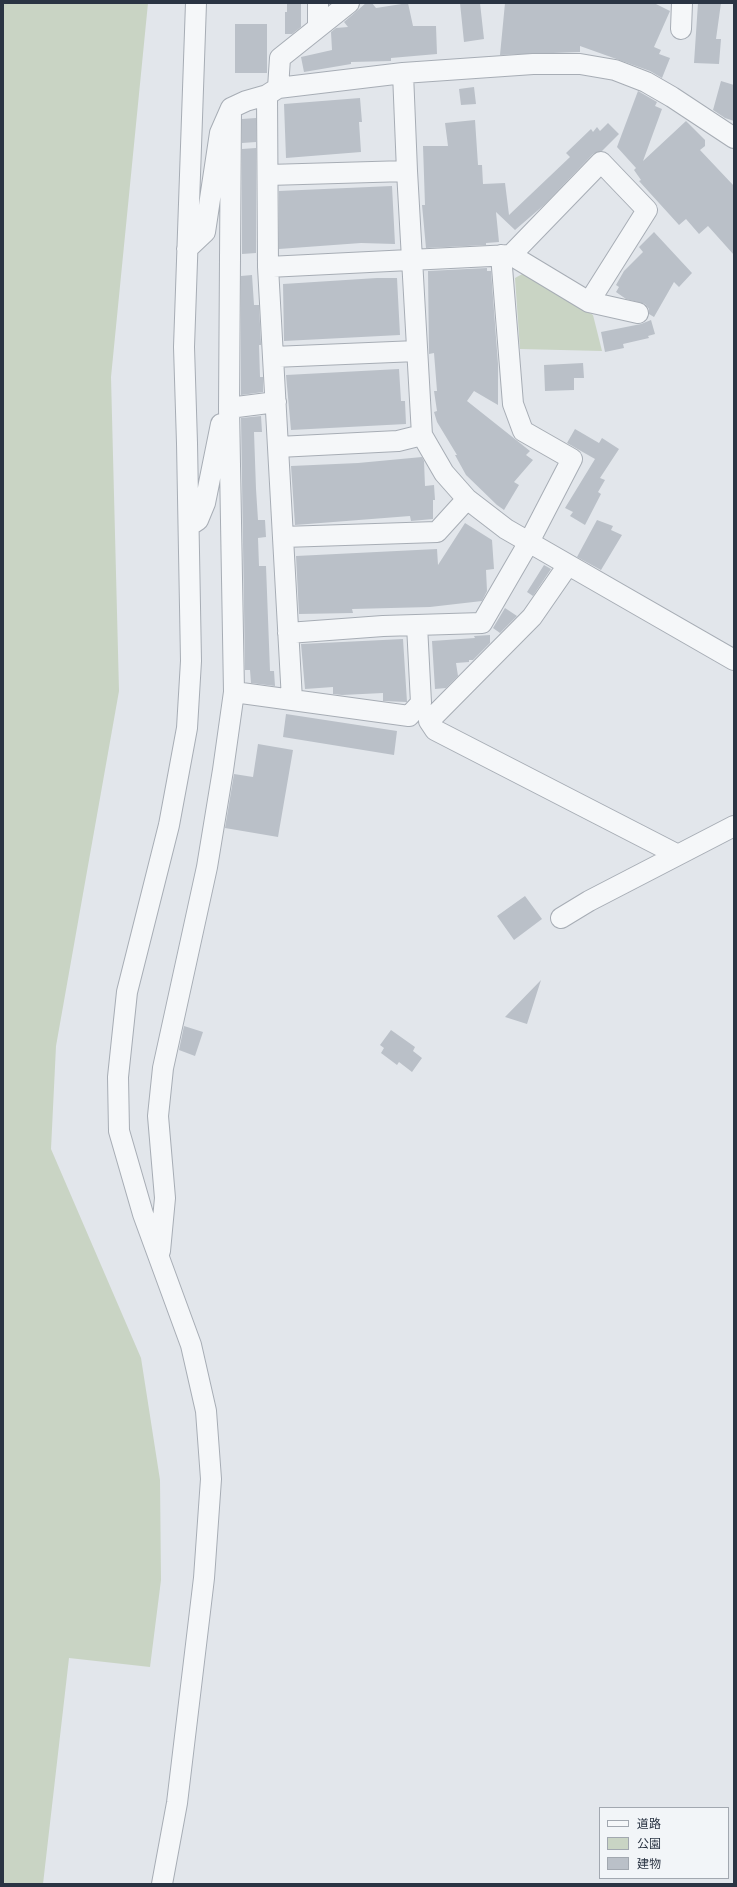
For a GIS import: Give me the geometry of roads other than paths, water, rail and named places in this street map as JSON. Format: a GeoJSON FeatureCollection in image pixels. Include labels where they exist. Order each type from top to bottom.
{"type":"FeatureCollection","features":[{"type":"Feature","properties":{"kind":"street"},"geometry":{"type":"LineString","coordinates":[[162,1884],[179,1787],[204,1578],[211,1479],[206,1411],[190,1345],[144,1214],[119,1131],[118,1077],[127,992],[169,825],[187,728],[190,660],[189,526],[184,347],[196,3]]}},
{"type":"Feature","properties":{"kind":"street"},"geometry":{"type":"LineString","coordinates":[[318,3],[318,27]]}},
{"type":"Feature","properties":{"kind":"street"},"geometry":{"type":"LineString","coordinates":[[292,700],[268,267],[268,175],[273,91],[280,58],[348,3]]}},
{"type":"Feature","properties":{"kind":"street"},"geometry":{"type":"LineString","coordinates":[[681,29],[682,3]]}},
{"type":"Feature","properties":{"kind":"street"},"geometry":{"type":"LineString","coordinates":[[187,249],[205,232],[220,132],[231,108],[273,91],[403,73],[534,64],[597,66],[626,74],[659,89],[734,138]]}},
{"type":"Feature","properties":{"kind":"street"},"geometry":{"type":"LineString","coordinates":[[403,73],[406,171],[422,435],[444,473],[467,499],[506,529],[734,660]]}},
{"type":"Feature","properties":{"kind":"street"},"geometry":{"type":"LineString","coordinates":[[160,1256],[165,1198],[158,1116],[163,1068],[207,867],[234,692],[229,408],[231,108]]}},
{"type":"Feature","properties":{"kind":"street"},"geometry":{"type":"LineString","coordinates":[[288,633],[417,625],[482,623],[530,542],[572,459],[523,431],[513,404],[506,255],[601,162],[647,210],[589,302]]}},
{"type":"Feature","properties":{"kind":"street"},"geometry":{"type":"LineString","coordinates":[[268,175],[406,171]]}},
{"type":"Feature","properties":{"kind":"street"},"geometry":{"type":"LineString","coordinates":[[268,267],[506,255],[589,302],[638,313]]}},
{"type":"Feature","properties":{"kind":"street"},"geometry":{"type":"LineString","coordinates":[[273,357],[417,351]]}},
{"type":"Feature","properties":{"kind":"street"},"geometry":{"type":"LineString","coordinates":[[229,408],[276,402]]}},
{"type":"Feature","properties":{"kind":"street"},"geometry":{"type":"LineString","coordinates":[[189,526],[198,520],[205,503],[220,426],[229,408]]}},
{"type":"Feature","properties":{"kind":"street"},"geometry":{"type":"LineString","coordinates":[[278,447],[398,441],[422,435]]}},
{"type":"Feature","properties":{"kind":"street"},"geometry":{"type":"LineString","coordinates":[[283,537],[437,532],[467,499]]}},
{"type":"Feature","properties":{"kind":"street"},"geometry":{"type":"LineString","coordinates":[[429,721],[532,617],[568,565]]}},
{"type":"Feature","properties":{"kind":"street"},"geometry":{"type":"LineString","coordinates":[[409,716],[421,703],[417,625]]}},
{"type":"Feature","properties":{"kind":"street"},"geometry":{"type":"LineString","coordinates":[[234,692],[409,716],[429,721],[435,730],[678,855]]}},
{"type":"Feature","properties":{"kind":"street"},"geometry":{"type":"LineString","coordinates":[[561,918],[589,901],[734,826]]}}]}
